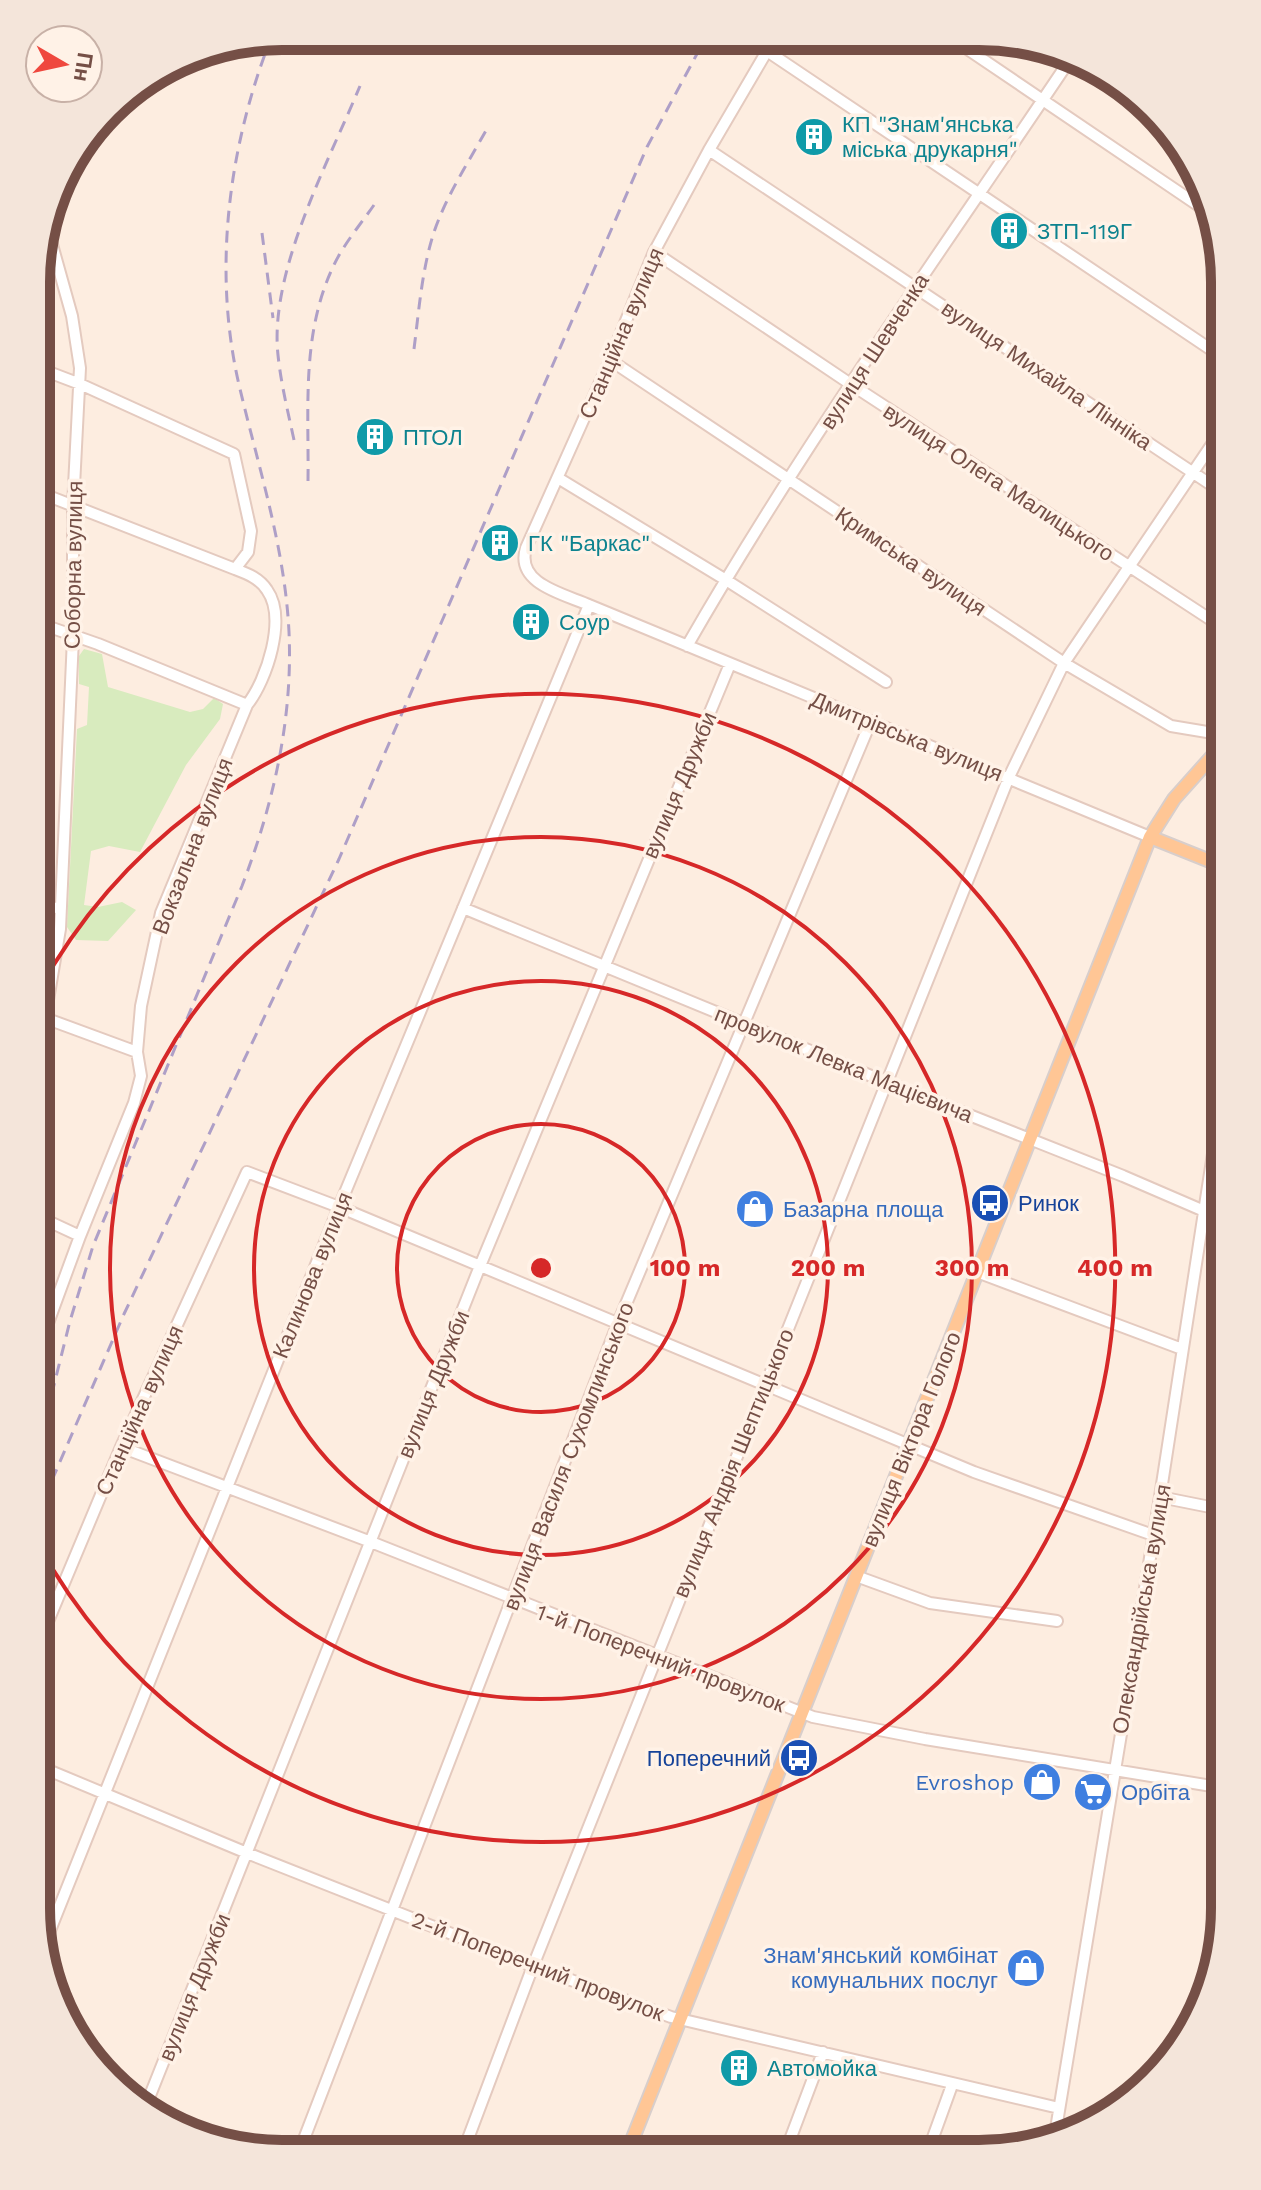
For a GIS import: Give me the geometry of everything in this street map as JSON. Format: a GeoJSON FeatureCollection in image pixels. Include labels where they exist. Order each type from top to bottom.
{"type":"FeatureCollection","features":[{"type":"Feature","properties":{"kind":"main road","name":"вулиця Віктора Голого"},"geometry":{"type":"LineString","coordinates":[[632,2140],[1150,837],[1174,799],[1211,758]]}},
{"type":"Feature","properties":{"kind":"main road","name":"Дмитрівська вулиця"},"geometry":{"type":"LineString","coordinates":[[1150,837],[1211,861]]}},
{"type":"Feature","properties":{"kind":"street"},"geometry":{"type":"LineString","coordinates":[[968,50],[1198,205]]}},
{"type":"Feature","properties":{"kind":"street","name":"Станційна вулиця"},"geometry":{"type":"LineString","coordinates":[[589,605],[534,579],[523,564],[526,548],[610,360],[654,252],[767,51]]}},
{"type":"Feature","properties":{"kind":"street"},"geometry":{"type":"LineString","coordinates":[[767,51],[1211,350]]}},
{"type":"Feature","properties":{"kind":"street","name":"вулиця Шевченка"},"geometry":{"type":"LineString","coordinates":[[687,646],[914,287],[1065,67]]}},
{"type":"Feature","properties":{"kind":"street","name":"вулиця Михайла Лінніка"},"geometry":{"type":"LineString","coordinates":[[709,150],[1211,485]]}},
{"type":"Feature","properties":{"kind":"street","name":"Соборна вулиця"},"geometry":{"type":"LineString","coordinates":[[50,985],[60,909],[73,638],[73,506],[80,384],[77,337],[53,248]]}},
{"type":"Feature","properties":{"kind":"street","name":"вулиця Олега Малицького"},"geometry":{"type":"LineString","coordinates":[[654,252],[1211,620]]}},
{"type":"Feature","properties":{"kind":"street"},"geometry":{"type":"LineString","coordinates":[[52,259],[56,260]]}},
{"type":"Feature","properties":{"kind":"street","name":"Кримська вулиця"},"geometry":{"type":"LineString","coordinates":[[610,360],[1064,663],[1171,726],[1211,733]]}},
{"type":"Feature","properties":{"kind":"street"},"geometry":{"type":"LineString","coordinates":[[50,373],[234,454],[251,531],[248,552],[235,569]]}},
{"type":"Feature","properties":{"kind":"street","name":"вулиця Андрія Шептицького"},"geometry":{"type":"LineString","coordinates":[[468,2140],[533,1966],[1009,777],[1064,663],[1211,446]]}},
{"type":"Feature","properties":{"kind":"street"},"geometry":{"type":"LineString","coordinates":[[558,478],[886,682]]}},
{"type":"Feature","properties":{"kind":"street","name":"Вокзальна вулиця"},"geometry":{"type":"LineString","coordinates":[[50,497],[257,578],[276,608],[270,659],[255,695],[247,705],[161,913],[141,1006],[137,1052],[141,1076],[134,1103],[50,1318]]}},
{"type":"Feature","properties":{"kind":"street","name":"Дмитрівська вулиця"},"geometry":{"type":"LineString","coordinates":[[589,605],[1150,837]]}},
{"type":"Feature","properties":{"kind":"street","name":"Калинова вулиця"},"geometry":{"type":"LineString","coordinates":[[51,1928],[339,1207],[589,605]]}},
{"type":"Feature","properties":{"kind":"street"},"geometry":{"type":"LineString","coordinates":[[50,628],[98,644],[247,705]]}},
{"type":"Feature","properties":{"kind":"street","name":"вулиця Дружби"},"geometry":{"type":"LineString","coordinates":[[149,2098],[480,1266],[730,664]]}},
{"type":"Feature","properties":{"kind":"street","name":"вулиця Василя Сухомлинського"},"geometry":{"type":"LineString","coordinates":[[304,2140],[618,1323],[871,721]]}},
{"type":"Feature","properties":{"kind":"street"},"geometry":{"type":"LineString","coordinates":[[50,906],[60,909]]}},
{"type":"Feature","properties":{"kind":"street","name":"провулок Левка Мацієвича"},"geometry":{"type":"LineString","coordinates":[[463,908],[1030,1138],[1211,1215]]}},
{"type":"Feature","properties":{"kind":"street"},"geometry":{"type":"LineString","coordinates":[[50,1020],[137,1052]]}},
{"type":"Feature","properties":{"kind":"street","name":"Станційна вулиця"},"geometry":{"type":"LineString","coordinates":[[50,1617],[121,1447],[247,1172],[339,1207]]}},
{"type":"Feature","properties":{"kind":"street","name":"Олександрійська вулиця"},"geometry":{"type":"LineString","coordinates":[[1056,2127],[1211,1172]]}},
{"type":"Feature","properties":{"kind":"street"},"geometry":{"type":"LineString","coordinates":[[339,1207],[989,1477],[1153,1535]]}},
{"type":"Feature","properties":{"kind":"street"},"geometry":{"type":"LineString","coordinates":[[50,1222],[80,1236]]}},
{"type":"Feature","properties":{"kind":"street"},"geometry":{"type":"LineString","coordinates":[[977,1272],[1182,1349]]}},
{"type":"Feature","properties":{"kind":"street","name":"1-й Поперечний провулок"},"geometry":{"type":"LineString","coordinates":[[121,1447],[371,1542],[802,1713],[925,1739],[1211,1786]]}},
{"type":"Feature","properties":{"kind":"street"},"geometry":{"type":"LineString","coordinates":[[1160,1497],[1211,1507]]}},
{"type":"Feature","properties":{"kind":"street"},"geometry":{"type":"LineString","coordinates":[[856,1576],[930,1603],[1057,1621]]}},
{"type":"Feature","properties":{"kind":"street","name":"2-й Поперечний провулок"},"geometry":{"type":"LineString","coordinates":[[50,1771],[247,1853],[533,1966],[680,2019],[1059,2108]]}},
{"type":"Feature","properties":{"kind":"street"},"geometry":{"type":"LineString","coordinates":[[790,2140],[823,2052]]}},
{"type":"Feature","properties":{"kind":"street"},"geometry":{"type":"LineString","coordinates":[[932,2140],[952,2085]]}},
{"type":"Feature","properties":{"kind":"green space"},"geometry":{"type":"Polygon","coordinates":[[[84,649],[102,654],[108,687],[190,712],[203,709],[214,698],[223,704],[220,719],[186,765],[140,852],[109,846],[91,851],[84,905],[98,907],[122,902],[136,910],[108,941],[76,940],[67,927],[77,729],[87,725],[89,687],[79,684],[79,656],[84,649]]]}},
{"type":"Feature","properties":{"kind":"railway"},"geometry":{"type":"LineString","coordinates":[[50,1401],[93,1246],[242,886],[263,825],[279,762],[288,697],[287,601],[270,509],[232,345],[226,256],[235,167],[244,123],[267,50]]}},
{"type":"Feature","properties":{"kind":"railway"},"geometry":{"type":"LineString","coordinates":[[50,1485],[124,1314],[339,859],[647,147],[699,50]]}},
{"type":"Feature","properties":{"kind":"railway"},"geometry":{"type":"LineString","coordinates":[[294,440],[278,355],[278,323],[283,289],[304,218],[360,86]]}},
{"type":"Feature","properties":{"kind":"railway"},"geometry":{"type":"LineString","coordinates":[[414,349],[424,275],[434,232],[452,191],[489,125]]}},
{"type":"Feature","properties":{"kind":"railway"},"geometry":{"type":"LineString","coordinates":[[308,481],[309,372],[316,319],[337,259],[374,205]]}},
{"type":"Feature","properties":{"kind":"railway"},"geometry":{"type":"LineString","coordinates":[[262,233],[273,318]]}},
{"type":"Feature","properties":{"kind":"place","name":"КП \"Знам'янська міська друкарня\""},"geometry":{"type":"Point","coordinates":[814,137]}},
{"type":"Feature","properties":{"kind":"place","name":"ЗТП-119Г"},"geometry":{"type":"Point","coordinates":[1009,231]}},
{"type":"Feature","properties":{"kind":"place","name":"ПТОЛ"},"geometry":{"type":"Point","coordinates":[375,437]}},
{"type":"Feature","properties":{"kind":"place","name":"ГК \"Баркас\""},"geometry":{"type":"Point","coordinates":[500,543]}},
{"type":"Feature","properties":{"kind":"place","name":"Соур"},"geometry":{"type":"Point","coordinates":[531,622]}},
{"type":"Feature","properties":{"kind":"place","name":"Ринок"},"geometry":{"type":"Point","coordinates":[990,1203]}},
{"type":"Feature","properties":{"kind":"place","name":"Базарна площа"},"geometry":{"type":"Point","coordinates":[755,1209]}},
{"type":"Feature","properties":{"kind":"place","name":"Поперечний"},"geometry":{"type":"Point","coordinates":[799,1758]}},
{"type":"Feature","properties":{"kind":"place","name":"Evroshop"},"geometry":{"type":"Point","coordinates":[1042,1782]}},
{"type":"Feature","properties":{"kind":"place","name":"Орбіта"},"geometry":{"type":"Point","coordinates":[1093,1792]}},
{"type":"Feature","properties":{"kind":"place","name":"Знам'янський комбінат комунальних послуг"},"geometry":{"type":"Point","coordinates":[1026,1968]}},
{"type":"Feature","properties":{"kind":"place","name":"Автомойка"},"geometry":{"type":"Point","coordinates":[739,2068]}}]}
